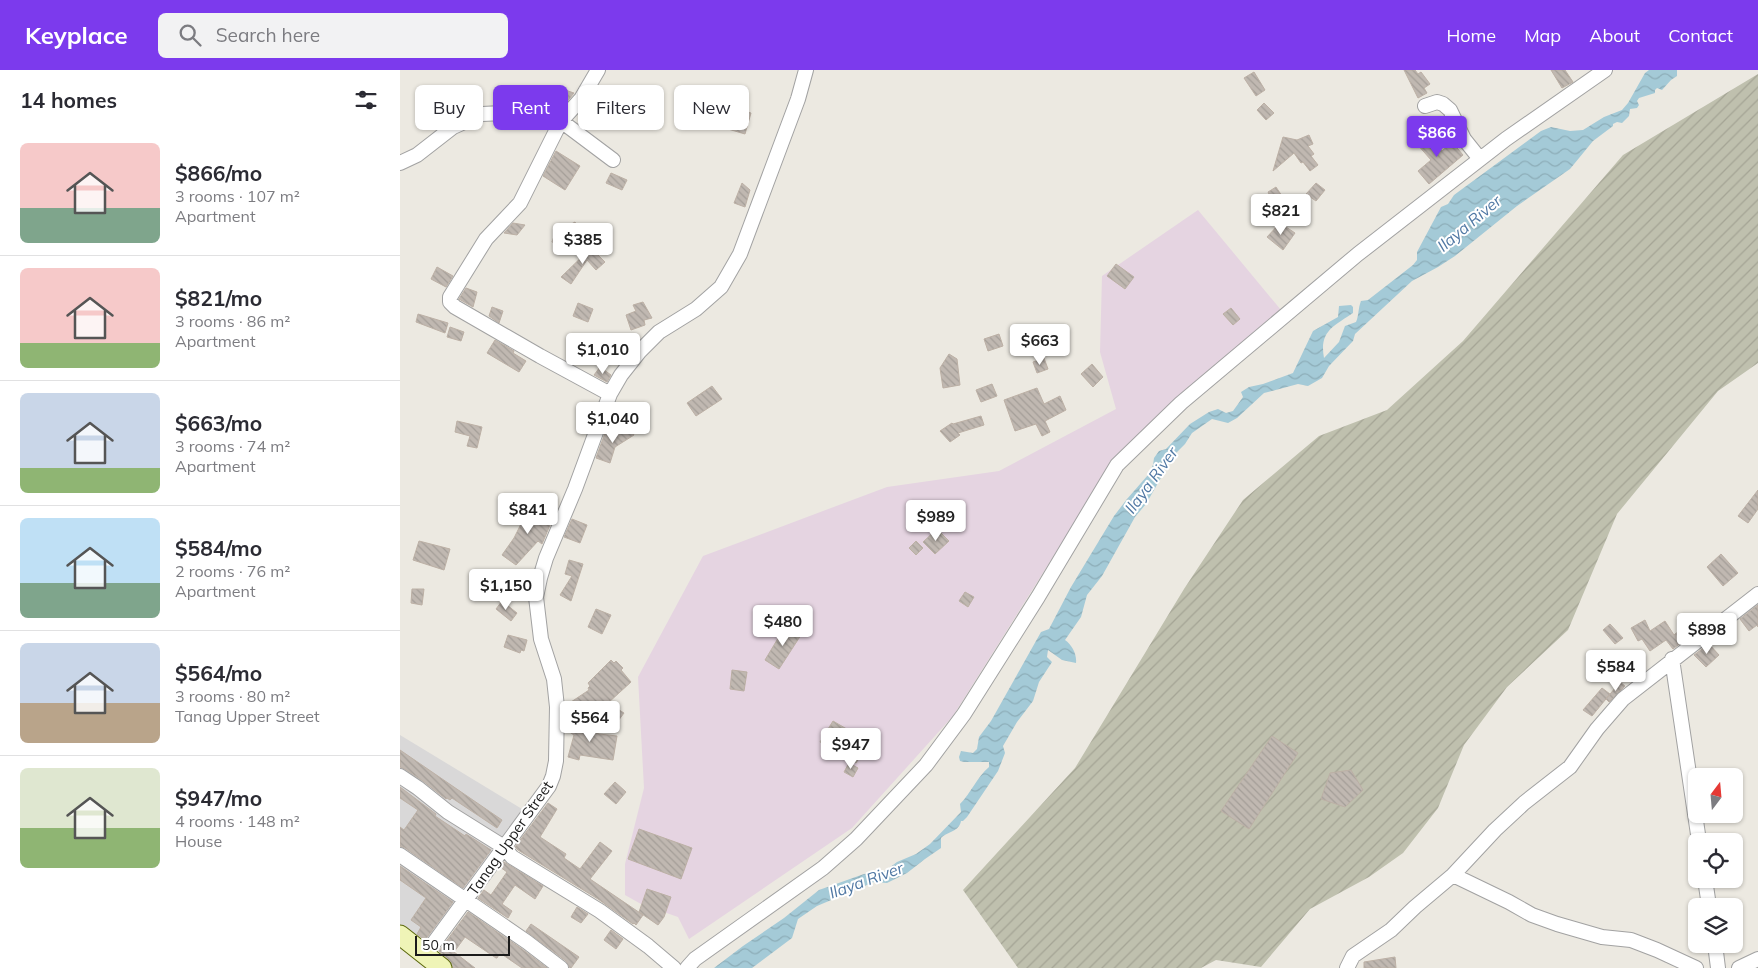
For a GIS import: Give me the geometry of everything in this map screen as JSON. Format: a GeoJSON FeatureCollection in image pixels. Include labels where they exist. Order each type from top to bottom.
{"type":"FeatureCollection","features":[{"type":"Feature","properties":{"kind":"main road"},"geometry":{"type":"LineString","coordinates":[[400,935],[442,968]]}},
{"type":"Feature","properties":{"kind":"street"},"geometry":{"type":"LineString","coordinates":[[568,113],[580,99],[598,70]]}},
{"type":"Feature","properties":{"kind":"street","name":"Tanag Upper Street"},"geometry":{"type":"LineString","coordinates":[[425,955],[549,786],[553,776],[557,744],[557,707],[554,679],[541,640],[536,597],[546,558],[575,489],[610,394],[625,369],[659,332],[696,309],[721,287],[740,254],[752,225],[798,99],[806,70]]}},
{"type":"Feature","properties":{"kind":"street"},"geometry":{"type":"LineString","coordinates":[[686,968],[840,854],[926,765],[964,714],[1038,597],[1117,465],[1181,402],[1358,254],[1506,139],[1605,70]]}},
{"type":"Feature","properties":{"kind":"street"},"geometry":{"type":"LineString","coordinates":[[1425,106],[1437,102],[1450,110],[1464,139],[1480,159]]}},
{"type":"Feature","properties":{"kind":"street"},"geometry":{"type":"LineString","coordinates":[[400,163],[417,155],[452,127],[482,114],[493,113]]}},
{"type":"Feature","properties":{"kind":"street"},"geometry":{"type":"LineString","coordinates":[[568,126],[614,160]]}},
{"type":"Feature","properties":{"kind":"street"},"geometry":{"type":"LineString","coordinates":[[556,130],[520,203],[486,239],[450,297],[450,302],[531,351],[610,394]]}},
{"type":"Feature","properties":{"kind":"street"},"geometry":{"type":"LineString","coordinates":[[1347,968],[1353,956],[1391,930],[1453,875],[1495,830],[1524,803],[1570,767],[1597,729],[1623,699],[1758,594]]}},
{"type":"Feature","properties":{"kind":"street"},"geometry":{"type":"LineString","coordinates":[[1672,660],[1699,833]]}},
{"type":"Feature","properties":{"kind":"street"},"geometry":{"type":"LineString","coordinates":[[400,776],[448,812],[504,848],[512,857],[600,911],[648,946],[674,968]]}},
{"type":"Feature","properties":{"kind":"street"},"geometry":{"type":"LineString","coordinates":[[400,855],[527,942],[561,968]]}},
{"type":"Feature","properties":{"kind":"street"},"geometry":{"type":"LineString","coordinates":[[1453,875],[1532,915],[1602,937],[1631,940],[1696,968]]}},
{"type":"Feature","properties":{"kind":"street"},"geometry":{"type":"LineString","coordinates":[[1716,953],[1718,968]]}},
{"type":"Feature","properties":{"kind":"street"},"geometry":{"type":"LineString","coordinates":[[1739,968],[1758,959]]}},
{"type":"Feature","properties":{"kind":"shaded area"},"geometry":{"type":"Polygon","coordinates":[[[1758,74],[1758,363],[1718,391],[1617,514],[1568,630],[1507,687],[1464,745],[1438,808],[1403,853],[1369,877],[1310,909],[1261,967],[1216,960],[1201,968],[1018,968],[963,890],[1075,768],[1184,589],[1243,500],[1319,436],[1387,410],[1463,341],[1623,155],[1758,74]]]}},
{"type":"Feature","properties":{"kind":"shaded area"},"geometry":{"type":"Polygon","coordinates":[[[1198,210],[1281,310],[1114,460],[953,716],[852,828],[689,939],[678,917],[641,904],[625,895],[625,864],[644,788],[638,677],[703,556],[887,487],[999,471],[1116,409],[1100,352],[1102,276],[1198,210]]]}},
{"type":"Feature","properties":{"kind":"shaded area"},"geometry":{"type":"Polygon","coordinates":[[[400,735],[527,812],[425,949],[400,929],[400,735]]]}},
{"type":"Feature","properties":{"kind":"water","name":"Ilaya River"},"geometry":{"type":"Polygon","coordinates":[[[1649,70],[1677,70],[1677,76],[1662,90],[1657,88],[1655,93],[1639,98],[1637,108],[1630,109],[1629,116],[1622,123],[1617,122],[1613,124],[1613,126],[1593,141],[1570,169],[1517,206],[1455,256],[1412,281],[1355,334],[1353,341],[1329,366],[1322,378],[1308,386],[1298,384],[1264,393],[1237,418],[1228,423],[1212,419],[1192,433],[1185,444],[1174,455],[1146,504],[1135,517],[1102,576],[1087,595],[1081,617],[1065,640],[1074,650],[1076,663],[1062,660],[1048,650],[1047,657],[1052,662],[1039,682],[1033,701],[1017,722],[1003,746],[1005,753],[998,771],[967,817],[961,821],[956,829],[941,838],[941,848],[907,873],[887,883],[874,882],[817,906],[798,919],[792,938],[752,968],[714,968],[784,918],[819,890],[864,874],[885,871],[897,862],[916,854],[930,844],[961,812],[960,804],[989,767],[989,762],[960,761],[961,751],[973,753],[977,749],[979,737],[991,721],[1041,632],[1049,629],[1071,587],[1114,516],[1148,475],[1154,458],[1159,451],[1166,449],[1190,424],[1209,412],[1218,409],[1226,413],[1233,411],[1243,397],[1241,392],[1249,387],[1293,373],[1313,331],[1338,317],[1339,306],[1351,305],[1353,313],[1334,326],[1326,335],[1323,349],[1324,358],[1339,342],[1345,326],[1356,322],[1361,301],[1368,300],[1417,260],[1417,252],[1441,207],[1448,204],[1454,195],[1541,131],[1551,127],[1570,131],[1583,130],[1604,117],[1622,110],[1645,73],[1649,70]]]}},
{"type":"Feature","properties":{"kind":"building"},"geometry":{"type":"Polygon","coordinates":[[[1404,70],[1415,70],[1418,74],[1421,72],[1430,84],[1424,88],[1427,93],[1418,98],[1404,70]]]}},
{"type":"Feature","properties":{"kind":"building"},"geometry":{"type":"Polygon","coordinates":[[[1551,70],[1565,70],[1573,82],[1562,88],[1551,70]]]}},
{"type":"Feature","properties":{"kind":"building"},"geometry":{"type":"Polygon","coordinates":[[[1254,72],[1265,90],[1256,96],[1244,78],[1254,72]]]}},
{"type":"Feature","properties":{"kind":"building"},"geometry":{"type":"Polygon","coordinates":[[[568,91],[574,93],[568,100],[568,91]]]}},
{"type":"Feature","properties":{"kind":"building"},"geometry":{"type":"Polygon","coordinates":[[[1264,103],[1274,113],[1266,120],[1257,110],[1264,103]]]}},
{"type":"Feature","properties":{"kind":"building"},"geometry":{"type":"Polygon","coordinates":[[[731,130],[746,130],[745,134],[731,130]]]}},
{"type":"Feature","properties":{"kind":"building"},"geometry":{"type":"Polygon","coordinates":[[[1428,134],[1442,151],[1452,142],[1463,155],[1429,184],[1418,171],[1431,160],[1417,144],[1428,134]]]}},
{"type":"Feature","properties":{"kind":"building"},"geometry":{"type":"Polygon","coordinates":[[[1309,135],[1313,144],[1308,146],[1314,154],[1311,156],[1318,165],[1310,171],[1294,153],[1273,171],[1283,137],[1297,140],[1309,135]]]}},
{"type":"Feature","properties":{"kind":"building"},"geometry":{"type":"Polygon","coordinates":[[[556,151],[580,166],[565,190],[543,176],[556,151]]]}},
{"type":"Feature","properties":{"kind":"building"},"geometry":{"type":"Polygon","coordinates":[[[611,173],[627,180],[622,190],[606,183],[611,173]]]}},
{"type":"Feature","properties":{"kind":"building"},"geometry":{"type":"Polygon","coordinates":[[[742,183],[750,190],[745,207],[734,203],[742,183]]]}},
{"type":"Feature","properties":{"kind":"building"},"geometry":{"type":"Polygon","coordinates":[[[1316,183],[1325,190],[1316,201],[1306,194],[1316,183]]]}},
{"type":"Feature","properties":{"kind":"building"},"geometry":{"type":"Polygon","coordinates":[[[1276,187],[1282,196],[1265,212],[1258,203],[1269,194],[1268,192],[1276,187]]]}},
{"type":"Feature","properties":{"kind":"building"},"geometry":{"type":"Polygon","coordinates":[[[575,222],[582,235],[572,238],[568,248],[552,242],[555,233],[575,222]]]}},
{"type":"Feature","properties":{"kind":"building"},"geometry":{"type":"Polygon","coordinates":[[[513,223],[525,225],[517,235],[504,233],[513,223]]]}},
{"type":"Feature","properties":{"kind":"building"},"geometry":{"type":"Polygon","coordinates":[[[1280,223],[1295,233],[1283,250],[1267,237],[1280,223]]]}},
{"type":"Feature","properties":{"kind":"building"},"geometry":{"type":"Polygon","coordinates":[[[591,248],[605,262],[596,270],[587,260],[571,284],[561,277],[591,248]]]}},
{"type":"Feature","properties":{"kind":"building"},"geometry":{"type":"Polygon","coordinates":[[[1116,264],[1134,277],[1125,289],[1107,276],[1116,264]]]}},
{"type":"Feature","properties":{"kind":"building"},"geometry":{"type":"Polygon","coordinates":[[[437,267],[453,276],[446,287],[431,279],[437,267]]]}},
{"type":"Feature","properties":{"kind":"building"},"geometry":{"type":"Polygon","coordinates":[[[466,288],[477,292],[473,307],[459,299],[466,288]]]}},
{"type":"Feature","properties":{"kind":"building"},"geometry":{"type":"Polygon","coordinates":[[[643,302],[652,318],[644,320],[645,325],[631,330],[626,315],[636,311],[633,305],[643,302]]]}},
{"type":"Feature","properties":{"kind":"building"},"geometry":{"type":"Polygon","coordinates":[[[578,303],[593,309],[588,322],[573,316],[578,303]]]}},
{"type":"Feature","properties":{"kind":"building"},"geometry":{"type":"Polygon","coordinates":[[[492,307],[503,311],[499,323],[489,316],[492,307]]]}},
{"type":"Feature","properties":{"kind":"building"},"geometry":{"type":"Polygon","coordinates":[[[1231,308],[1240,319],[1233,325],[1223,314],[1231,308]]]}},
{"type":"Feature","properties":{"kind":"building"},"geometry":{"type":"Polygon","coordinates":[[[418,314],[448,323],[445,333],[416,322],[418,314]]]}},
{"type":"Feature","properties":{"kind":"building"},"geometry":{"type":"Polygon","coordinates":[[[450,327],[464,332],[461,341],[447,337],[450,327]]]}},
{"type":"Feature","properties":{"kind":"building"},"geometry":{"type":"Polygon","coordinates":[[[999,334],[1003,346],[988,351],[984,339],[999,334]]]}},
{"type":"Feature","properties":{"kind":"building"},"geometry":{"type":"Polygon","coordinates":[[[495,340],[514,351],[513,353],[526,361],[519,372],[487,353],[495,340]]]}},
{"type":"Feature","properties":{"kind":"building"},"geometry":{"type":"Polygon","coordinates":[[[587,350],[606,355],[603,366],[581,360],[587,350]]]}},
{"type":"Feature","properties":{"kind":"building"},"geometry":{"type":"Polygon","coordinates":[[[949,354],[957,359],[960,385],[943,388],[940,368],[949,354]]]}},
{"type":"Feature","properties":{"kind":"building"},"geometry":{"type":"Polygon","coordinates":[[[1044,358],[1048,369],[1037,373],[1033,362],[1044,358]]]}},
{"type":"Feature","properties":{"kind":"building"},"geometry":{"type":"Polygon","coordinates":[[[1092,364],[1103,377],[1093,387],[1081,374],[1092,364]]]}},
{"type":"Feature","properties":{"kind":"building"},"geometry":{"type":"Polygon","coordinates":[[[600,367],[611,375],[607,382],[594,375],[600,367]]]}},
{"type":"Feature","properties":{"kind":"building"},"geometry":{"type":"Polygon","coordinates":[[[992,384],[997,396],[981,402],[976,390],[992,384]]]}},
{"type":"Feature","properties":{"kind":"building"},"geometry":{"type":"Polygon","coordinates":[[[712,386],[722,399],[696,416],[687,403],[712,386]]]}},
{"type":"Feature","properties":{"kind":"building"},"geometry":{"type":"Polygon","coordinates":[[[1037,388],[1044,404],[1060,396],[1066,410],[1045,421],[1050,432],[1042,436],[1036,424],[1015,431],[1004,400],[1037,388]]]}},
{"type":"Feature","properties":{"kind":"building"},"geometry":{"type":"Polygon","coordinates":[[[981,416],[984,425],[958,433],[960,435],[950,442],[940,431],[952,423],[981,416]]]}},
{"type":"Feature","properties":{"kind":"building"},"geometry":{"type":"Polygon","coordinates":[[[457,421],[482,427],[477,448],[467,446],[470,436],[455,432],[457,421]]]}},
{"type":"Feature","properties":{"kind":"building"},"geometry":{"type":"Polygon","coordinates":[[[628,426],[634,435],[615,447],[610,463],[596,458],[605,433],[612,435],[628,426]]]}},
{"type":"Feature","properties":{"kind":"building"},"geometry":{"type":"Polygon","coordinates":[[[1758,490],[1758,509],[1748,523],[1738,516],[1758,490]]]}},
{"type":"Feature","properties":{"kind":"building"},"geometry":{"type":"Polygon","coordinates":[[[530,506],[553,518],[542,544],[538,541],[516,565],[502,555],[514,538],[530,506]]]}},
{"type":"Feature","properties":{"kind":"building"},"geometry":{"type":"Polygon","coordinates":[[[572,519],[587,525],[580,543],[564,537],[572,519]]]}},
{"type":"Feature","properties":{"kind":"building"},"geometry":{"type":"Polygon","coordinates":[[[937,529],[949,541],[935,554],[923,542],[937,529]]]}},
{"type":"Feature","properties":{"kind":"building"},"geometry":{"type":"Polygon","coordinates":[[[419,541],[450,549],[444,570],[413,560],[419,541]]]}},
{"type":"Feature","properties":{"kind":"building"},"geometry":{"type":"Polygon","coordinates":[[[916,541],[923,548],[916,555],[909,548],[916,541]]]}},
{"type":"Feature","properties":{"kind":"building"},"geometry":{"type":"Polygon","coordinates":[[[1721,554],[1738,573],[1723,586],[1707,567],[1721,554]]]}},
{"type":"Feature","properties":{"kind":"building"},"geometry":{"type":"Polygon","coordinates":[[[569,560],[583,564],[571,601],[560,595],[572,576],[565,574],[569,560]]]}},
{"type":"Feature","properties":{"kind":"building"},"geometry":{"type":"Polygon","coordinates":[[[412,589],[424,589],[422,605],[411,603],[412,589]]]}},
{"type":"Feature","properties":{"kind":"building"},"geometry":{"type":"Polygon","coordinates":[[[965,592],[974,597],[968,607],[959,601],[965,592]]]}},
{"type":"Feature","properties":{"kind":"building"},"geometry":{"type":"Polygon","coordinates":[[[502,601],[517,613],[511,621],[496,609],[502,601]]]}},
{"type":"Feature","properties":{"kind":"building"},"geometry":{"type":"Polygon","coordinates":[[[1758,605],[1758,627],[1757,625],[1749,631],[1740,619],[1758,605]]]}},
{"type":"Feature","properties":{"kind":"building"},"geometry":{"type":"Polygon","coordinates":[[[596,609],[611,615],[602,634],[588,627],[596,609]]]}},
{"type":"Feature","properties":{"kind":"building"},"geometry":{"type":"Polygon","coordinates":[[[1645,620],[1650,631],[1665,621],[1674,635],[1681,629],[1687,636],[1695,628],[1697,630],[1673,649],[1666,640],[1650,651],[1642,639],[1638,641],[1631,628],[1645,620]]]}},
{"type":"Feature","properties":{"kind":"building"},"geometry":{"type":"Polygon","coordinates":[[[1610,624],[1623,638],[1615,644],[1603,630],[1610,624]]]}},
{"type":"Feature","properties":{"kind":"building"},"geometry":{"type":"Polygon","coordinates":[[[786,625],[801,635],[779,669],[765,660],[786,625]]]}},
{"type":"Feature","properties":{"kind":"building"},"geometry":{"type":"Polygon","coordinates":[[[508,635],[527,640],[524,651],[521,650],[520,653],[504,647],[508,635]]]}},
{"type":"Feature","properties":{"kind":"building"},"geometry":{"type":"Polygon","coordinates":[[[1709,644],[1719,655],[1706,667],[1694,655],[1709,644]]]}},
{"type":"Feature","properties":{"kind":"building"},"geometry":{"type":"Polygon","coordinates":[[[611,660],[614,663],[616,661],[623,668],[621,670],[631,682],[608,703],[624,713],[618,721],[597,705],[574,720],[566,718],[565,703],[568,704],[589,690],[590,686],[588,683],[611,660]]]}},
{"type":"Feature","properties":{"kind":"building"},"geometry":{"type":"Polygon","coordinates":[[[732,670],[747,672],[744,691],[730,689],[732,670]]]}},
{"type":"Feature","properties":{"kind":"building"},"geometry":{"type":"Polygon","coordinates":[[[1620,682],[1625,686],[1609,702],[1606,699],[1620,682]]]}},
{"type":"Feature","properties":{"kind":"building"},"geometry":{"type":"Polygon","coordinates":[[[1602,688],[1610,694],[1592,716],[1583,710],[1602,688]]]}},
{"type":"Feature","properties":{"kind":"building"},"geometry":{"type":"Polygon","coordinates":[[[567,719],[599,734],[617,736],[613,760],[580,755],[579,760],[568,757],[574,735],[565,729],[567,719]]]}},
{"type":"Feature","properties":{"kind":"building"},"geometry":{"type":"Polygon","coordinates":[[[833,721],[869,742],[856,763],[820,742],[833,721]]]}},
{"type":"Feature","properties":{"kind":"building"},"geometry":{"type":"Polygon","coordinates":[[[1272,736],[1298,753],[1249,829],[1221,811],[1272,736]]]}},
{"type":"Feature","properties":{"kind":"building"},"geometry":{"type":"Polygon","coordinates":[[[400,750],[502,820],[497,828],[452,798],[450,800],[446,799],[423,781],[400,767],[400,750]]]}},
{"type":"Feature","properties":{"kind":"building"},"geometry":{"type":"Polygon","coordinates":[[[849,763],[858,768],[853,777],[844,772],[849,763]]]}},
{"type":"Feature","properties":{"kind":"building"},"geometry":{"type":"Polygon","coordinates":[[[1351,770],[1363,790],[1345,807],[1321,799],[1330,773],[1351,770]]]}},
{"type":"Feature","properties":{"kind":"building"},"geometry":{"type":"Polygon","coordinates":[[[615,782],[626,792],[616,804],[604,794],[615,782]]]}},
{"type":"Feature","properties":{"kind":"building"},"geometry":{"type":"Polygon","coordinates":[[[400,787],[436,814],[435,816],[465,836],[466,834],[491,850],[463,888],[400,846],[400,827],[404,830],[418,810],[400,798],[400,787]]]}},
{"type":"Feature","properties":{"kind":"building"},"geometry":{"type":"Polygon","coordinates":[[[548,803],[557,809],[540,837],[566,854],[564,858],[580,869],[600,842],[612,851],[590,879],[643,915],[636,925],[515,847],[548,803]]]}},
{"type":"Feature","properties":{"kind":"building"},"geometry":{"type":"Polygon","coordinates":[[[639,829],[692,848],[681,879],[628,859],[639,829]]]}},
{"type":"Feature","properties":{"kind":"building"},"geometry":{"type":"Polygon","coordinates":[[[504,862],[543,886],[535,899],[515,885],[502,904],[512,911],[508,918],[478,898],[484,890],[491,895],[507,872],[500,867],[504,862]]]}},
{"type":"Feature","properties":{"kind":"building"},"geometry":{"type":"Polygon","coordinates":[[[400,866],[453,902],[425,940],[417,934],[421,927],[411,920],[426,898],[400,880],[400,866]]]}},
{"type":"Feature","properties":{"kind":"building"},"geometry":{"type":"Polygon","coordinates":[[[647,889],[671,897],[664,917],[658,925],[639,912],[647,889]]]}},
{"type":"Feature","properties":{"kind":"building"},"geometry":{"type":"Polygon","coordinates":[[[577,907],[588,914],[581,923],[571,917],[577,907]]]}},
{"type":"Feature","properties":{"kind":"building"},"geometry":{"type":"Polygon","coordinates":[[[468,912],[547,968],[522,968],[500,953],[496,958],[465,937],[454,952],[475,968],[453,968],[449,960],[439,951],[468,912]]]}},
{"type":"Feature","properties":{"kind":"building"},"geometry":{"type":"Polygon","coordinates":[[[531,924],[579,957],[571,968],[566,961],[526,931],[531,924]]]}},
{"type":"Feature","properties":{"kind":"building"},"geometry":{"type":"Polygon","coordinates":[[[611,930],[623,939],[616,949],[604,940],[611,930]]]}},
{"type":"Feature","properties":{"kind":"building"},"geometry":{"type":"Polygon","coordinates":[[[1395,957],[1396,968],[1364,968],[1364,962],[1395,957]]]}}]}
